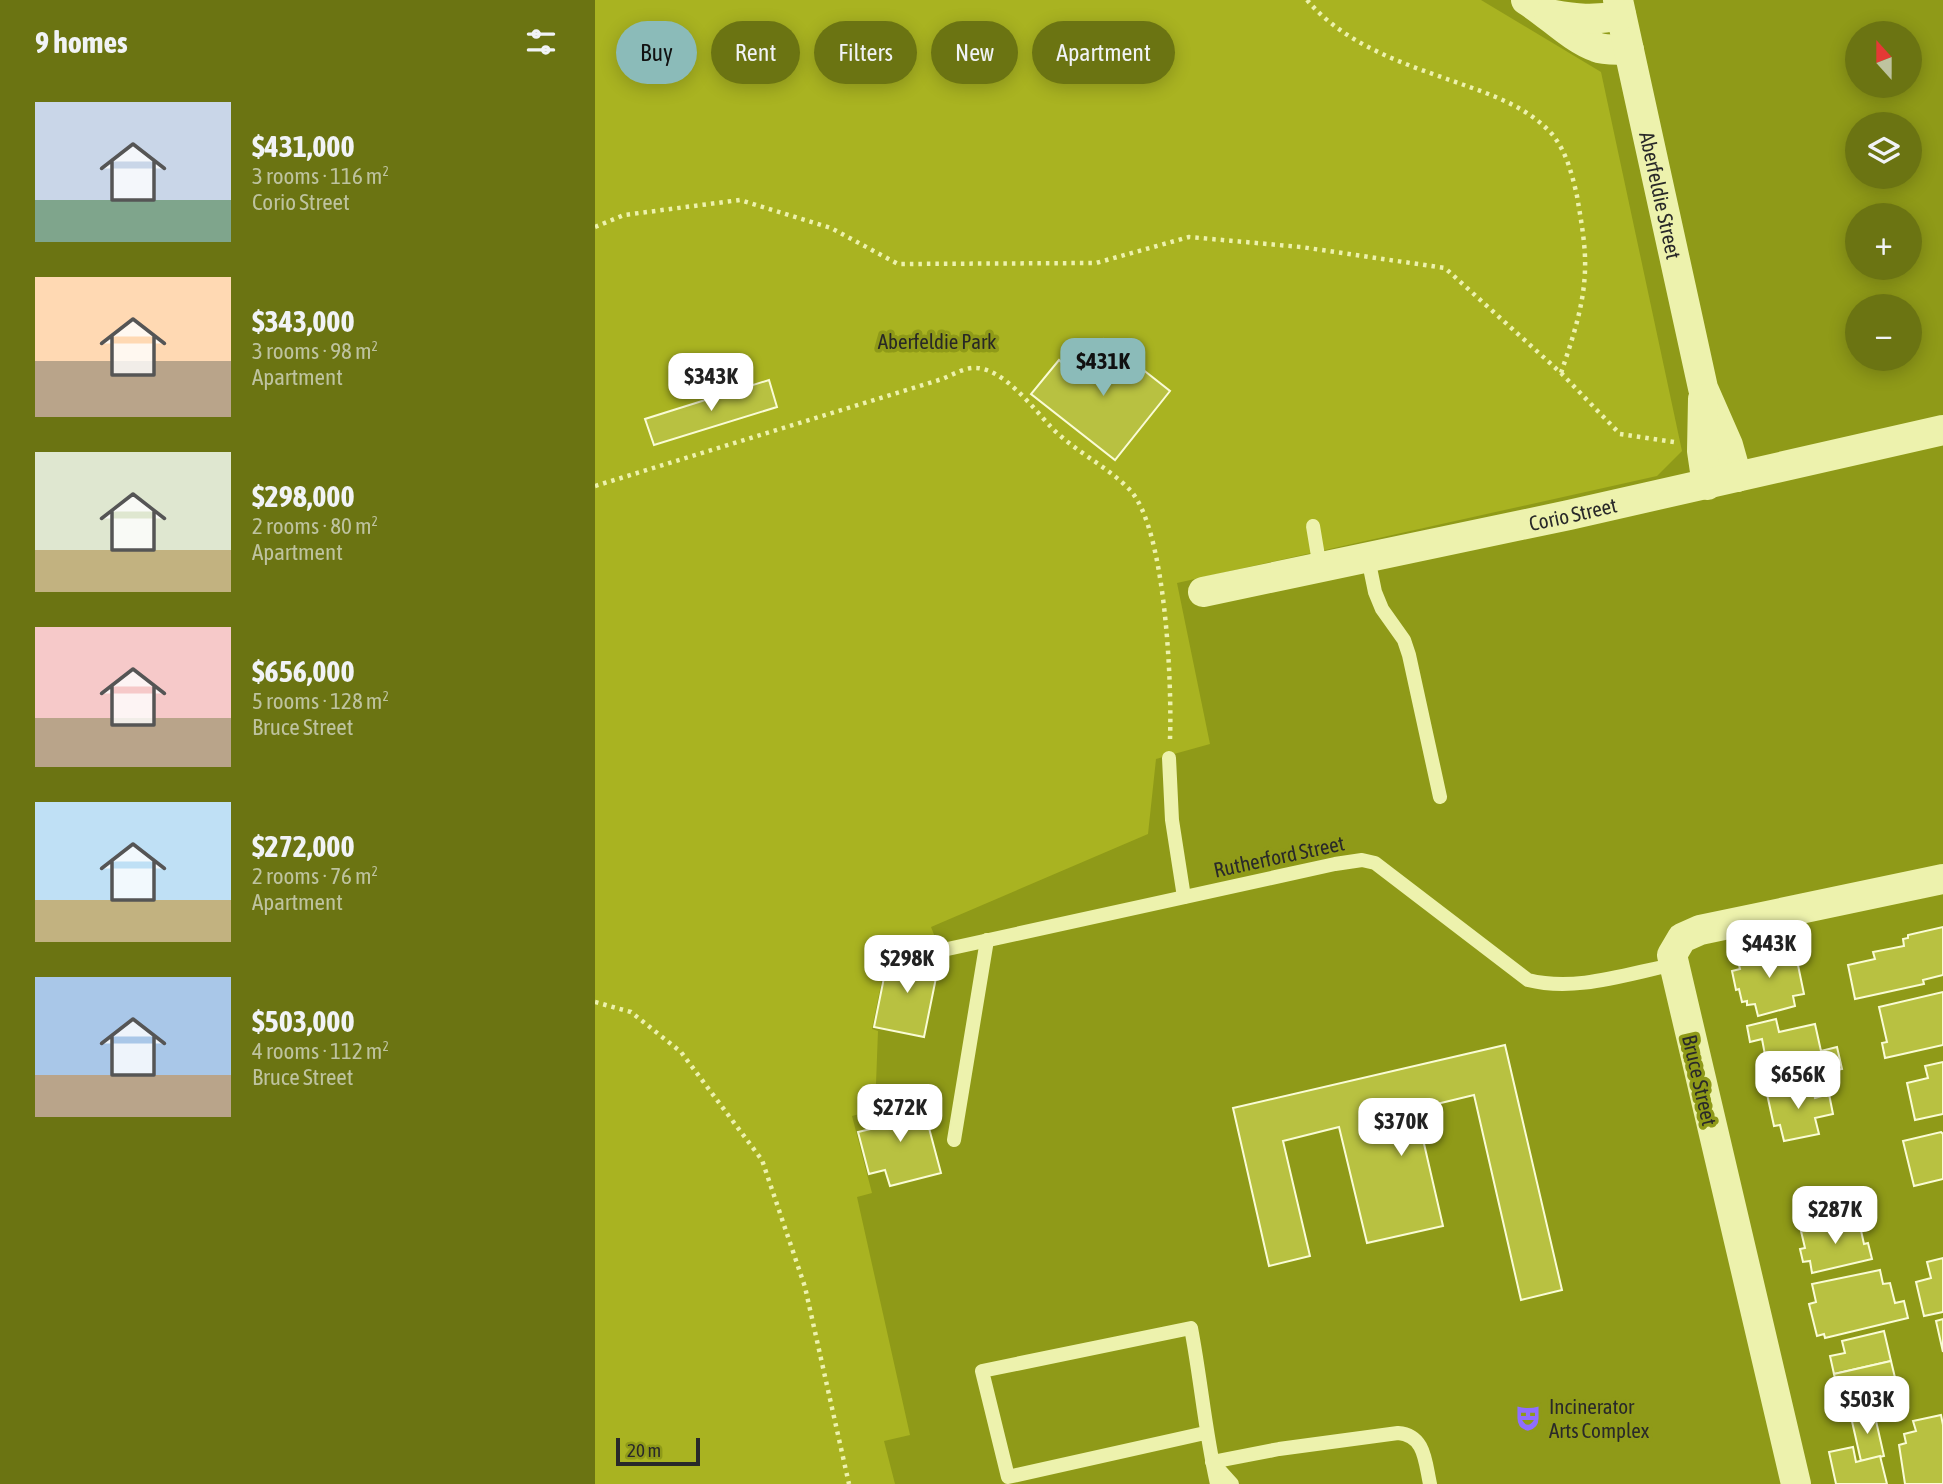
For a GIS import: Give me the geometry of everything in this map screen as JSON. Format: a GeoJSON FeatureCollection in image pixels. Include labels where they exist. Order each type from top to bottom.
{"type":"FeatureCollection","features":[{"type":"Feature","properties":{"kind":"street"},"geometry":{"type":"LineString","coordinates":[[1537,7],[1578,20],[1597,20],[1620,8]]}},
{"type":"Feature","properties":{"kind":"street"},"geometry":{"type":"LineString","coordinates":[[1537,7],[1580,40],[1598,48],[1629,50]]}},
{"type":"Feature","properties":{"kind":"street","name":"Aberfeldie Street"},"geometry":{"type":"LineString","coordinates":[[1620,8],[1703,388],[1728,445],[1737,477]]}},
{"type":"Feature","properties":{"kind":"street","name":"Aberfeldie Street"},"geometry":{"type":"LineString","coordinates":[[1703,388],[1702,452],[1707,485]]}},
{"type":"Feature","properties":{"kind":"street","name":"Corio Street"},"geometry":{"type":"LineString","coordinates":[[1203,592],[1707,485],[1943,430]]}},
{"type":"Feature","properties":{"kind":"street"},"geometry":{"type":"LineString","coordinates":[[1672,965],[1672,955],[1682,938],[1700,930],[1943,879]]}},
{"type":"Feature","properties":{"kind":"street","name":"Bruce Street"},"geometry":{"type":"LineString","coordinates":[[1672,965],[1796,1484]]}},
{"type":"Feature","properties":{"kind":"lane"},"geometry":{"type":"LineString","coordinates":[[1313,526],[1320,568]]}},
{"type":"Feature","properties":{"kind":"lane"},"geometry":{"type":"LineString","coordinates":[[1367,558],[1382,609],[1404,640],[1409,655],[1440,796]]}},
{"type":"Feature","properties":{"kind":"lane"},"geometry":{"type":"LineString","coordinates":[[1169,758],[1172,820],[1184,897]]}},
{"type":"Feature","properties":{"kind":"lane","name":"Rutherford Street"},"geometry":{"type":"LineString","coordinates":[[943,950],[1335,864],[1369,861],[1528,980],[1545,984],[1576,984],[1672,965]]}},
{"type":"Feature","properties":{"kind":"lane"},"geometry":{"type":"LineString","coordinates":[[954,1140],[987,940]]}},
{"type":"Feature","properties":{"kind":"lane"},"geometry":{"type":"LineString","coordinates":[[1205,1433],[1008,1477],[982,1371],[1191,1328],[1200,1374],[1205,1433],[1217,1484]]}},
{"type":"Feature","properties":{"kind":"lane"},"geometry":{"type":"LineString","coordinates":[[1212,1462],[1279,1448],[1398,1433],[1413,1436],[1419,1441],[1430,1484]]}},
{"type":"Feature","properties":{"kind":"lane"},"geometry":{"type":"LineString","coordinates":[[1212,1462],[1232,1484]]}},
{"type":"Feature","properties":{"kind":"path"},"geometry":{"type":"LineString","coordinates":[[1307,0],[1316,11],[1372,51],[1488,93],[1528,112],[1552,134],[1565,153],[1581,220],[1585,270],[1579,315],[1561,373]]}},
{"type":"Feature","properties":{"kind":"path"},"geometry":{"type":"LineString","coordinates":[[595,227],[625,215],[740,200],[831,228],[898,264],[1096,263],[1189,237],[1301,247],[1445,268],[1561,373],[1620,434],[1679,443],[1683,457],[1702,452]]}},
{"type":"Feature","properties":{"kind":"path"},"geometry":{"type":"LineString","coordinates":[[595,486],[800,425],[961,371],[973,368],[991,372],[1020,393],[1052,428],[1130,490],[1143,509],[1156,556],[1164,612],[1171,695],[1169,758]]}},
{"type":"Feature","properties":{"kind":"path"},"geometry":{"type":"LineString","coordinates":[[595,1002],[631,1012],[681,1052],[762,1160],[805,1286],[849,1484]]}},
{"type":"Feature","properties":{"kind":"green space","name":"Aberfeldie Park"},"geometry":{"type":"Polygon","coordinates":[[[595,0],[1481,0],[1601,72],[1682,451],[1657,476],[1177,583],[1210,744],[1156,759],[1148,834],[931,927],[945,962],[888,950],[872,1029],[878,1031],[875,1110],[852,1116],[872,1193],[857,1197],[910,1435],[884,1441],[895,1484],[595,1484],[595,0]]]}},
{"type":"Feature","properties":{"kind":"building"},"geometry":{"type":"Polygon","coordinates":[[[1104,339],[1170,391],[1115,460],[1031,394],[1059,360],[1074,373],[1104,339]]]}},
{"type":"Feature","properties":{"kind":"building"},"geometry":{"type":"Polygon","coordinates":[[[769,380],[777,407],[654,445],[645,419],[769,380]]]}},
{"type":"Feature","properties":{"kind":"building"},"geometry":{"type":"Polygon","coordinates":[[[1943,927],[1943,975],[1923,980],[1924,984],[1855,999],[1848,965],[1875,959],[1873,952],[1904,946],[1903,939],[1908,938],[1908,935],[1943,927]]]}},
{"type":"Feature","properties":{"kind":"building"},"geometry":{"type":"Polygon","coordinates":[[[1794,946],[1804,994],[1793,996],[1795,1006],[1758,1016],[1755,1004],[1747,1005],[1747,1001],[1742,1002],[1739,989],[1736,990],[1732,971],[1740,969],[1737,957],[1794,946]]]}},
{"type":"Feature","properties":{"kind":"building"},"geometry":{"type":"Polygon","coordinates":[[[889,953],[939,963],[924,1037],[874,1027],[889,953]]]}},
{"type":"Feature","properties":{"kind":"building"},"geometry":{"type":"Polygon","coordinates":[[[1943,992],[1943,1045],[1885,1058],[1882,1043],[1887,1042],[1879,1007],[1943,992]]]}},
{"type":"Feature","properties":{"kind":"building"},"geometry":{"type":"Polygon","coordinates":[[[1776,1019],[1779,1032],[1815,1024],[1821,1051],[1837,1047],[1842,1069],[1765,1085],[1760,1062],[1766,1060],[1762,1039],[1750,1042],[1747,1026],[1776,1019]]]}},
{"type":"Feature","properties":{"kind":"building"},"geometry":{"type":"Polygon","coordinates":[[[1505,1045],[1562,1290],[1521,1300],[1474,1095],[1416,1109],[1443,1226],[1367,1243],[1339,1127],[1283,1141],[1310,1256],[1269,1266],[1233,1108],[1505,1045]]]}},
{"type":"Feature","properties":{"kind":"building"},"geometry":{"type":"Polygon","coordinates":[[[1943,1062],[1943,1114],[1915,1120],[1907,1083],[1928,1078],[1925,1066],[1943,1062]]]}},
{"type":"Feature","properties":{"kind":"building"},"geometry":{"type":"Polygon","coordinates":[[[1813,1086],[1815,1098],[1829,1094],[1833,1114],[1815,1118],[1819,1134],[1784,1141],[1780,1125],[1774,1126],[1767,1094],[1813,1086]]]}},
{"type":"Feature","properties":{"kind":"building"},"geometry":{"type":"Polygon","coordinates":[[[921,1098],[941,1173],[890,1186],[885,1170],[869,1174],[858,1132],[875,1128],[871,1112],[921,1098]]]}},
{"type":"Feature","properties":{"kind":"building"},"geometry":{"type":"Polygon","coordinates":[[[1941,1132],[1943,1179],[1914,1186],[1903,1141],[1941,1132]]]}},
{"type":"Feature","properties":{"kind":"building"},"geometry":{"type":"Polygon","coordinates":[[[1858,1217],[1864,1244],[1868,1243],[1872,1259],[1812,1273],[1810,1261],[1803,1262],[1800,1249],[1805,1248],[1801,1231],[1858,1217]]]}},
{"type":"Feature","properties":{"kind":"building"},"geometry":{"type":"Polygon","coordinates":[[[1943,1258],[1943,1312],[1924,1316],[1916,1282],[1931,1278],[1927,1262],[1943,1258]]]}},
{"type":"Feature","properties":{"kind":"building"},"geometry":{"type":"Polygon","coordinates":[[[1880,1270],[1883,1284],[1890,1283],[1895,1303],[1904,1301],[1908,1318],[1825,1338],[1824,1334],[1817,1336],[1809,1304],[1816,1302],[1812,1284],[1880,1270]]]}},
{"type":"Feature","properties":{"kind":"building"},"geometry":{"type":"Polygon","coordinates":[[[1943,1319],[1943,1352],[1936,1321],[1943,1319]]]}},
{"type":"Feature","properties":{"kind":"building"},"geometry":{"type":"Polygon","coordinates":[[[1884,1331],[1891,1361],[1834,1374],[1830,1356],[1845,1353],[1842,1341],[1884,1331]]]}},
{"type":"Feature","properties":{"kind":"building"},"geometry":{"type":"Polygon","coordinates":[[[1891,1361],[1898,1390],[1867,1398],[1864,1386],[1838,1392],[1834,1374],[1891,1361]]]}},
{"type":"Feature","properties":{"kind":"building"},"geometry":{"type":"Polygon","coordinates":[[[1874,1412],[1884,1456],[1861,1461],[1851,1417],[1874,1412]]]}},
{"type":"Feature","properties":{"kind":"building"},"geometry":{"type":"Polygon","coordinates":[[[1941,1415],[1943,1484],[1905,1484],[1899,1445],[1906,1443],[1904,1434],[1916,1431],[1913,1421],[1941,1415]]]}},
{"type":"Feature","properties":{"kind":"building"},"geometry":{"type":"Polygon","coordinates":[[[1853,1447],[1856,1462],[1880,1456],[1887,1484],[1836,1484],[1829,1452],[1853,1447]]]}},
{"type":"Feature","properties":{"kind":"place","name":"Incinerator Arts Complex"},"geometry":{"type":"Point","coordinates":[1528,1418]}}]}
